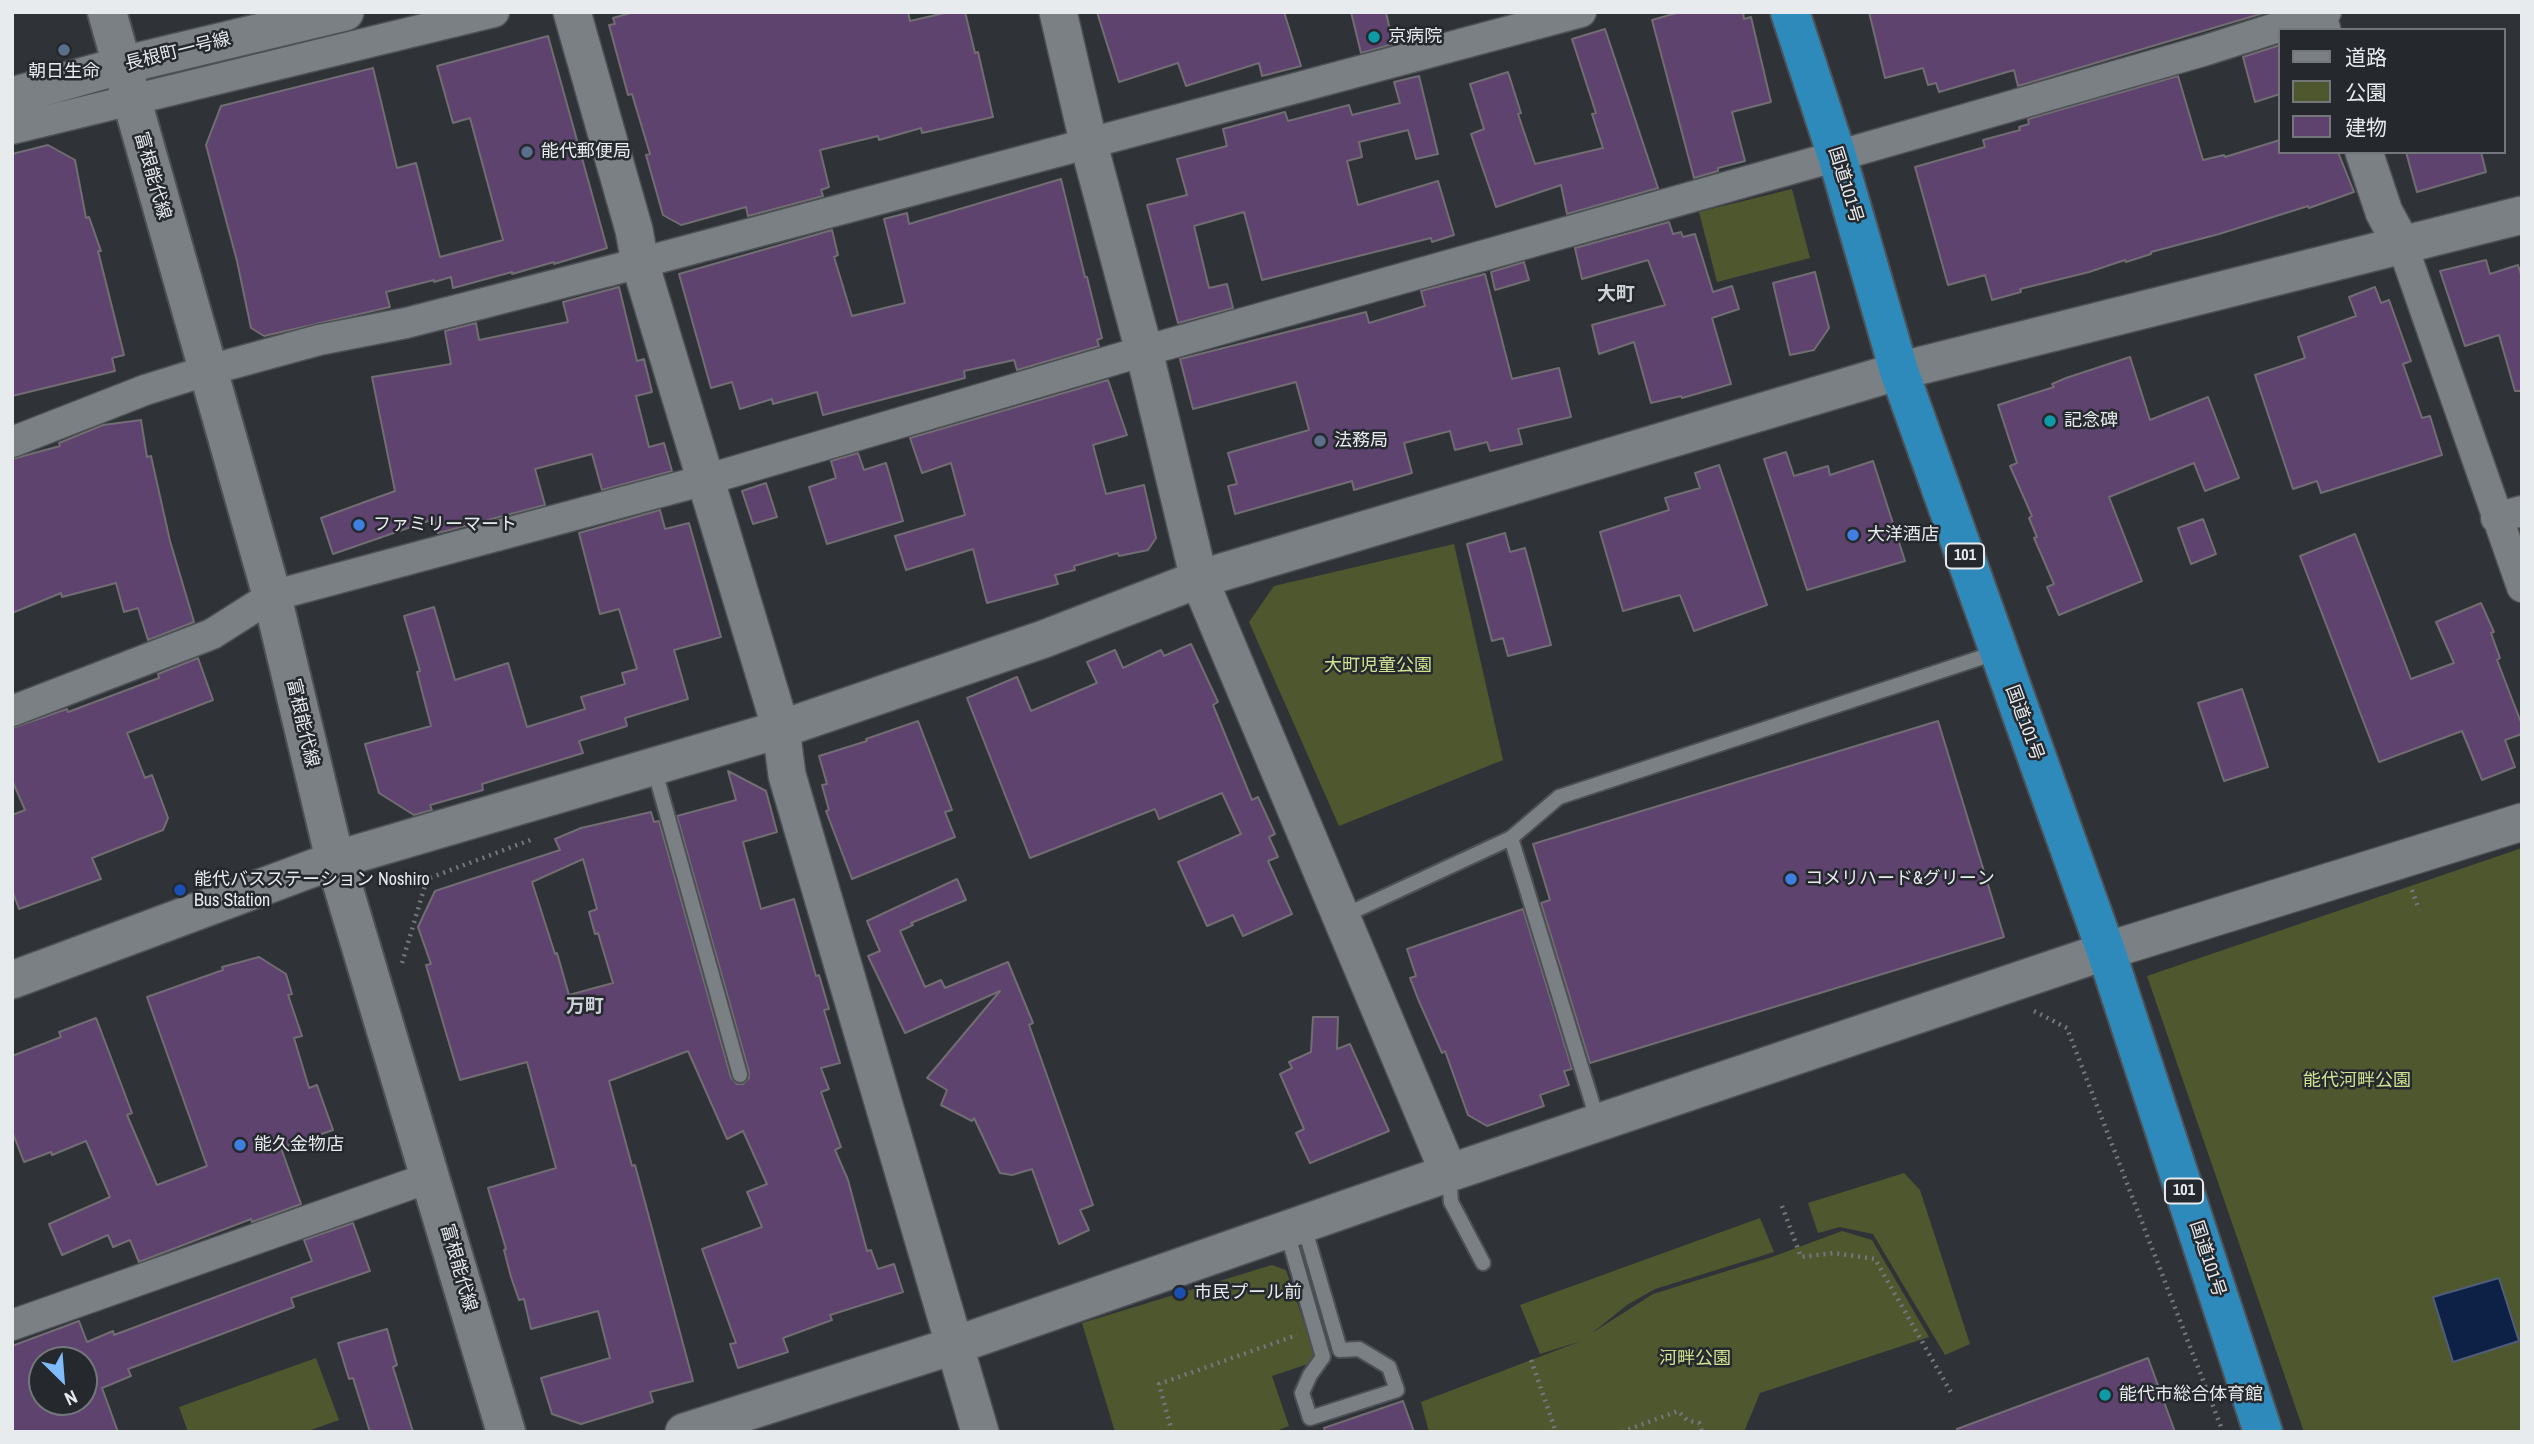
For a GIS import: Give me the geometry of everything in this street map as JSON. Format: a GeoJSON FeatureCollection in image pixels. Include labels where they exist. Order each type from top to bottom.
{"type":"FeatureCollection","features":[{"type":"Feature","properties":{"kind":"highway","name":"国道101号"},"geometry":{"type":"LineString","coordinates":[[1790,12],[1837,156],[1899,371],[2106,951],[2263,1432]]}},
{"type":"Feature","properties":{"kind":"main road","name":"富根能代線"},"geometry":{"type":"LineString","coordinates":[[107,12],[272,596],[335,860],[506,1432]]}},
{"type":"Feature","properties":{"kind":"street","name":"長根町一号線"},"geometry":{"type":"LineString","coordinates":[[12,96],[127,82],[345,12]]}},
{"type":"Feature","properties":{"kind":"street"},"geometry":{"type":"LineString","coordinates":[[12,129],[127,82],[494,12]]}},
{"type":"Feature","properties":{"kind":"street"},"geometry":{"type":"LineString","coordinates":[[572,12],[634,230],[640,263],[781,729],[788,775],[980,1432]]}},
{"type":"Feature","properties":{"kind":"street"},"geometry":{"type":"LineString","coordinates":[[1058,12],[1199,579],[1449,1173]]}},
{"type":"Feature","properties":{"kind":"street"},"geometry":{"type":"LineString","coordinates":[[12,442],[145,390],[209,370],[319,340],[407,323],[640,263],[1581,12]]}},
{"type":"Feature","properties":{"kind":"street"},"geometry":{"type":"LineString","coordinates":[[2282,28],[2320,17]]}},
{"type":"Feature","properties":{"kind":"street"},"geometry":{"type":"LineString","coordinates":[[12,711],[212,634],[272,596],[705,480],[1144,351],[2278,29]]}},
{"type":"Feature","properties":{"kind":"street"},"geometry":{"type":"LineString","coordinates":[[2365,154],[2385,212],[2403,247],[2509,515],[2522,587]]}},
{"type":"Feature","properties":{"kind":"street"},"geometry":{"type":"LineString","coordinates":[[12,980],[335,860],[781,729],[1044,639],[1199,579],[1899,371],[2403,247],[2522,215]]}},
{"type":"Feature","properties":{"kind":"street"},"geometry":{"type":"LineString","coordinates":[[684,1432],[956,1345],[1449,1173],[2106,951],[2522,822]]}},
{"type":"Feature","properties":{"kind":"street"},"geometry":{"type":"LineString","coordinates":[[12,1325],[431,1177]]}},
{"type":"Feature","properties":{"kind":"lane"},"geometry":{"type":"LineString","coordinates":[[1341,917],[1511,838],[1559,797],[1999,652]]}},
{"type":"Feature","properties":{"kind":"lane"},"geometry":{"type":"LineString","coordinates":[[653,766],[740,1075]]}},
{"type":"Feature","properties":{"kind":"lane"},"geometry":{"type":"LineString","coordinates":[[1511,838],[1598,1123]]}},
{"type":"Feature","properties":{"kind":"lane"},"geometry":{"type":"LineString","coordinates":[[1449,1173],[1451,1202],[1483,1264]]}},
{"type":"Feature","properties":{"kind":"lane"},"geometry":{"type":"LineString","coordinates":[[1295,1227],[1340,1350],[1359,1349],[1389,1367],[1397,1390],[1310,1418],[1301,1393],[1323,1357],[1314,1328],[1295,1227]]}},
{"type":"Feature","properties":{"kind":"path"},"geometry":{"type":"LineString","coordinates":[[401,968],[427,879],[543,835]]}},
{"type":"Feature","properties":{"kind":"path"},"geometry":{"type":"LineString","coordinates":[[2025,1007],[2067,1028],[2223,1432]]}},
{"type":"Feature","properties":{"kind":"path"},"geometry":{"type":"LineString","coordinates":[[1782,1206],[1801,1257],[1834,1253],[1875,1259],[1952,1396]]}},
{"type":"Feature","properties":{"kind":"path"},"geometry":{"type":"LineString","coordinates":[[1172,1432],[1159,1384],[1314,1328]]}},
{"type":"Feature","properties":{"kind":"path"},"geometry":{"type":"LineString","coordinates":[[1531,1360],[1556,1432]]}},
{"type":"Feature","properties":{"kind":"path"},"geometry":{"type":"LineString","coordinates":[[1626,1431],[1678,1411],[1687,1420],[1699,1423],[1702,1432]]}},
{"type":"Feature","properties":{"kind":"green space"},"geometry":{"type":"Polygon","coordinates":[[[1792,189],[1810,258],[1717,282],[1699,212],[1792,189]]]}},
{"type":"Feature","properties":{"kind":"green space","name":"大町児童公園"},"geometry":{"type":"Polygon","coordinates":[[[1454,544],[1503,760],[1339,826],[1249,622],[1274,586],[1454,544]]]}},
{"type":"Feature","properties":{"kind":"green space","name":"能代河畔公園"},"geometry":{"type":"Polygon","coordinates":[[[2522,848],[2522,1432],[2304,1432],[2147,976],[2522,848]]]}},
{"type":"Feature","properties":{"kind":"green space"},"geometry":{"type":"Polygon","coordinates":[[[1904,1173],[1920,1190],[1970,1344],[1945,1355],[1873,1234],[1840,1227],[1818,1233],[1808,1203],[1904,1173]]]}},
{"type":"Feature","properties":{"kind":"green space","name":"河畔公園"},"geometry":{"type":"Polygon","coordinates":[[[1760,1218],[1774,1252],[1655,1289],[1627,1305],[1592,1333],[1653,1294],[1772,1257],[1842,1231],[1872,1240],[1929,1337],[1760,1393],[1744,1432],[1429,1432],[1421,1402],[1581,1341],[1540,1354],[1520,1305],[1760,1218]]]}},
{"type":"Feature","properties":{"kind":"green space"},"geometry":{"type":"Polygon","coordinates":[[[1272,1265],[1286,1270],[1317,1361],[1272,1376],[1289,1426],[1273,1432],[1115,1432],[1082,1323],[1272,1265]]]}},
{"type":"Feature","properties":{"kind":"green space"},"geometry":{"type":"Polygon","coordinates":[[[316,1358],[339,1420],[305,1432],[188,1432],[179,1407],[316,1358]]]}},
{"type":"Feature","properties":{"kind":"water"},"geometry":{"type":"Polygon","coordinates":[[[2499,1278],[2519,1341],[2453,1362],[2433,1297],[2499,1278]]]}},
{"type":"Feature","properties":{"kind":"building"},"geometry":{"type":"Polygon","coordinates":[[[634,12],[908,12],[910,21],[949,12],[965,12],[975,53],[978,52],[993,117],[922,133],[921,128],[879,140],[878,136],[820,150],[829,187],[821,190],[823,196],[748,216],[746,207],[681,225],[663,215],[646,155],[650,154],[632,94],[628,95],[609,25],[615,24],[613,18],[634,12]]]}},
{"type":"Feature","properties":{"kind":"building"},"geometry":{"type":"Polygon","coordinates":[[[1097,12],[1284,12],[1301,66],[1262,76],[1259,63],[1186,86],[1178,63],[1119,82],[1097,12]]]}},
{"type":"Feature","properties":{"kind":"building","name":"京病院"},"geometry":{"type":"Polygon","coordinates":[[[1351,12],[1386,12],[1393,44],[1361,53],[1351,12]]]}},
{"type":"Feature","properties":{"kind":"building"},"geometry":{"type":"Polygon","coordinates":[[[1680,12],[1743,12],[1744,19],[1751,17],[1771,102],[1732,112],[1745,161],[1694,178],[1652,20],[1680,12]]]}},
{"type":"Feature","properties":{"kind":"building"},"geometry":{"type":"Polygon","coordinates":[[[1869,12],[2267,12],[2018,86],[2014,70],[1939,92],[1936,83],[1928,85],[1923,68],[1885,78],[1869,12]]]}},
{"type":"Feature","properties":{"kind":"building"},"geometry":{"type":"Polygon","coordinates":[[[1605,29],[1658,188],[1567,214],[1561,185],[1496,207],[1471,134],[1484,129],[1470,84],[1508,72],[1521,113],[1518,114],[1535,164],[1603,148],[1592,114],[1596,113],[1572,39],[1605,29]]]}},
{"type":"Feature","properties":{"kind":"building"},"geometry":{"type":"Polygon","coordinates":[[[548,36],[607,248],[554,264],[453,288],[451,277],[386,292],[390,307],[264,336],[251,328],[237,261],[206,145],[221,106],[373,68],[397,168],[416,163],[440,257],[503,240],[470,118],[453,123],[437,66],[548,36]]]}},
{"type":"Feature","properties":{"kind":"building"},"geometry":{"type":"Polygon","coordinates":[[[2278,46],[2278,95],[2255,102],[2243,57],[2278,46]]]}},
{"type":"Feature","properties":{"kind":"building"},"geometry":{"type":"Polygon","coordinates":[[[1419,76],[1438,154],[1416,159],[1408,130],[1359,142],[1362,157],[1347,161],[1358,205],[1438,181],[1454,235],[1432,242],[1431,238],[1262,280],[1244,212],[1194,226],[1209,288],[1227,284],[1233,308],[1178,323],[1147,205],[1187,195],[1177,159],[1227,146],[1223,129],[1285,112],[1288,121],[1349,105],[1352,115],[1400,103],[1394,82],[1419,76]]]}},
{"type":"Feature","properties":{"kind":"building"},"geometry":{"type":"Polygon","coordinates":[[[2178,76],[2203,160],[2224,155],[2225,157],[2278,141],[2278,154],[2339,154],[2354,192],[2309,208],[2308,206],[2151,252],[2126,262],[2125,260],[2020,289],[2021,292],[1992,300],[1985,275],[1948,285],[1915,167],[1985,147],[1983,140],[2020,130],[2019,127],[2029,124],[2028,119],[2178,76]]]}},
{"type":"Feature","properties":{"kind":"building"},"geometry":{"type":"Polygon","coordinates":[[[48,145],[75,160],[86,218],[89,217],[101,251],[98,251],[124,355],[112,358],[115,371],[12,396],[12,154],[48,145]]]}},
{"type":"Feature","properties":{"kind":"building"},"geometry":{"type":"Polygon","coordinates":[[[2407,154],[2482,154],[2486,172],[2417,192],[2407,154]]]}},
{"type":"Feature","properties":{"kind":"building"},"geometry":{"type":"Polygon","coordinates":[[[1061,179],[1102,338],[1097,340],[1099,346],[1017,370],[1014,360],[964,371],[965,378],[823,415],[817,392],[773,404],[772,399],[740,409],[732,382],[711,388],[679,274],[832,230],[838,255],[834,257],[852,316],[905,303],[884,219],[907,213],[909,224],[1061,179]]]}},
{"type":"Feature","properties":{"kind":"building"},"geometry":{"type":"Polygon","coordinates":[[[1669,222],[1673,234],[1681,232],[1683,237],[1695,234],[1713,292],[1732,286],[1739,309],[1712,318],[1731,384],[1682,398],[1681,396],[1651,403],[1634,342],[1599,354],[1592,325],[1665,305],[1648,260],[1582,279],[1575,248],[1669,222]]]}},
{"type":"Feature","properties":{"kind":"building"},"geometry":{"type":"Polygon","coordinates":[[[2486,260],[2490,274],[2518,265],[2522,278],[2522,391],[2515,391],[2499,335],[2465,346],[2440,271],[2486,260]]]}},
{"type":"Feature","properties":{"kind":"building"},"geometry":{"type":"Polygon","coordinates":[[[1524,262],[1529,280],[1495,290],[1491,272],[1524,262]]]}},
{"type":"Feature","properties":{"kind":"building"},"geometry":{"type":"Polygon","coordinates":[[[1815,272],[1829,328],[1814,350],[1790,355],[1773,283],[1815,272]]]}},
{"type":"Feature","properties":{"kind":"building"},"geometry":{"type":"Polygon","coordinates":[[[1485,274],[1512,379],[1559,368],[1571,417],[1518,429],[1522,444],[1490,451],[1487,442],[1455,450],[1450,431],[1404,443],[1412,473],[1354,490],[1352,481],[1235,514],[1228,486],[1237,484],[1228,453],[1309,430],[1296,382],[1193,409],[1180,359],[1366,312],[1369,323],[1425,306],[1421,291],[1485,274]]]}},
{"type":"Feature","properties":{"kind":"building"},"geometry":{"type":"Polygon","coordinates":[[[619,287],[637,361],[644,359],[652,392],[636,396],[649,447],[664,443],[672,471],[602,490],[592,454],[535,469],[545,505],[438,533],[434,519],[333,554],[321,518],[395,491],[372,377],[451,364],[445,331],[476,323],[479,340],[568,322],[563,302],[619,287]]]}},
{"type":"Feature","properties":{"kind":"building"},"geometry":{"type":"Polygon","coordinates":[[[2375,287],[2381,303],[2389,300],[2411,361],[2403,364],[2422,418],[2430,416],[2442,455],[2321,493],[2317,481],[2293,489],[2255,375],[2305,358],[2298,337],[2356,316],[2349,297],[2375,287]]]}},
{"type":"Feature","properties":{"kind":"building"},"geometry":{"type":"Polygon","coordinates":[[[2130,357],[2150,420],[2208,397],[2239,478],[2205,491],[2194,463],[2109,497],[2142,581],[2059,615],[2047,587],[2054,584],[2034,538],[2037,537],[2029,518],[2032,516],[2010,466],[2017,463],[1998,405],[2054,387],[2052,384],[2066,378],[2130,357]]]}},
{"type":"Feature","properties":{"kind":"building"},"geometry":{"type":"Polygon","coordinates":[[[1108,380],[1127,435],[1093,445],[1106,494],[1144,485],[1156,538],[1148,550],[1119,556],[1118,553],[1074,566],[1075,570],[1055,575],[1058,584],[987,603],[973,549],[906,570],[895,536],[965,515],[951,463],[922,473],[910,438],[1108,380]]]}},
{"type":"Feature","properties":{"kind":"building"},"geometry":{"type":"Polygon","coordinates":[[[141,420],[147,457],[151,456],[170,541],[194,622],[148,640],[138,608],[124,612],[116,583],[62,597],[61,593],[12,613],[12,459],[60,446],[59,443],[103,425],[141,420]]]}},
{"type":"Feature","properties":{"kind":"building"},"geometry":{"type":"Polygon","coordinates":[[[1786,452],[1794,476],[1828,466],[1830,475],[1873,461],[1905,561],[1807,590],[1764,459],[1786,452]]]}},
{"type":"Feature","properties":{"kind":"building"},"geometry":{"type":"Polygon","coordinates":[[[858,453],[864,470],[886,463],[903,521],[827,544],[809,487],[836,478],[831,461],[858,453]]]}},
{"type":"Feature","properties":{"kind":"building"},"geometry":{"type":"Polygon","coordinates":[[[1719,465],[1767,605],[1694,631],[1680,595],[1623,611],[1600,532],[1669,510],[1665,498],[1700,488],[1695,473],[1719,465]]]}},
{"type":"Feature","properties":{"kind":"building"},"geometry":{"type":"Polygon","coordinates":[[[766,483],[777,517],[753,524],[742,491],[766,483]]]}},
{"type":"Feature","properties":{"kind":"building"},"geometry":{"type":"Polygon","coordinates":[[[660,510],[665,529],[689,523],[721,637],[674,650],[688,699],[625,718],[627,726],[579,741],[583,753],[482,784],[483,790],[430,805],[432,810],[414,815],[379,793],[365,744],[431,726],[417,672],[420,671],[404,616],[434,607],[455,680],[508,663],[527,727],[585,709],[581,697],[625,684],[622,673],[637,669],[619,609],[600,614],[579,533],[660,510]]]}},
{"type":"Feature","properties":{"kind":"building"},"geometry":{"type":"Polygon","coordinates":[[[2203,519],[2216,554],[2191,564],[2178,528],[2203,519]]]}},
{"type":"Feature","properties":{"kind":"building"},"geometry":{"type":"Polygon","coordinates":[[[1505,533],[1510,552],[1525,548],[1551,645],[1508,656],[1503,638],[1492,641],[1467,544],[1505,533]]]}},
{"type":"Feature","properties":{"kind":"building"},"geometry":{"type":"Polygon","coordinates":[[[2355,534],[2411,679],[2454,663],[2436,622],[2481,603],[2494,632],[2491,633],[2500,658],[2497,660],[2522,725],[2522,734],[2505,740],[2515,767],[2482,780],[2462,731],[2379,762],[2300,556],[2355,534]]]}},
{"type":"Feature","properties":{"kind":"building"},"geometry":{"type":"Polygon","coordinates":[[[1191,644],[1218,702],[1213,705],[1252,800],[1258,797],[1275,834],[1269,837],[1278,857],[1268,861],[1292,914],[1243,936],[1233,915],[1207,926],[1178,862],[1241,834],[1222,793],[1159,819],[1155,809],[1030,858],[967,698],[1017,677],[1031,711],[1097,683],[1087,662],[1115,650],[1123,668],[1161,650],[1164,656],[1191,644]]]}},
{"type":"Feature","properties":{"kind":"building"},"geometry":{"type":"Polygon","coordinates":[[[198,658],[213,700],[127,733],[145,778],[152,775],[168,818],[163,830],[92,858],[101,879],[19,909],[12,890],[12,815],[25,810],[12,780],[12,728],[67,709],[68,712],[159,678],[158,674],[198,658]]]}},
{"type":"Feature","properties":{"kind":"building"},"geometry":{"type":"Polygon","coordinates":[[[2242,689],[2268,767],[2224,781],[2198,703],[2242,689]]]}},
{"type":"Feature","properties":{"kind":"building"},"geometry":{"type":"Polygon","coordinates":[[[918,721],[952,810],[945,812],[955,837],[852,879],[826,811],[829,810],[822,785],[827,784],[819,756],[918,721]]]}},
{"type":"Feature","properties":{"kind":"building"},"geometry":{"type":"Polygon","coordinates":[[[1938,721],[2004,937],[1590,1063],[1541,903],[1550,900],[1533,844],[1938,721]]]}},
{"type":"Feature","properties":{"kind":"building"},"geometry":{"type":"Polygon","coordinates":[[[728,771],[766,791],[777,832],[743,842],[761,909],[794,899],[816,976],[819,975],[829,1009],[824,1010],[840,1063],[821,1068],[829,1089],[821,1092],[841,1147],[835,1150],[848,1180],[867,1251],[871,1250],[878,1269],[894,1264],[903,1292],[830,1315],[832,1320],[783,1338],[788,1352],[738,1368],[730,1344],[736,1343],[702,1249],[762,1227],[747,1192],[767,1184],[743,1131],[727,1139],[688,1051],[609,1081],[632,1166],[635,1165],[693,1381],[650,1392],[653,1402],[581,1424],[552,1414],[541,1378],[610,1358],[598,1311],[531,1329],[524,1299],[519,1300],[511,1277],[504,1250],[506,1249],[488,1188],[556,1168],[527,1062],[460,1080],[426,965],[431,964],[418,927],[435,891],[560,850],[555,839],[581,828],[651,812],[654,822],[659,821],[731,1078],[737,1084],[743,1084],[749,1078],[749,1072],[677,816],[736,800],[728,771]],[[583,859],[532,882],[569,995],[613,983],[589,912],[597,909],[583,859]]]}},
{"type":"Feature","properties":{"kind":"building"},"geometry":{"type":"Polygon","coordinates":[[[957,879],[966,900],[911,923],[913,925],[900,931],[925,987],[941,980],[945,988],[1008,962],[1033,1023],[1029,1025],[1093,1205],[1080,1210],[1089,1230],[1059,1244],[1032,1169],[1012,1175],[1000,1173],[974,1118],[972,1121],[941,1105],[947,1090],[927,1078],[1000,991],[905,1033],[868,956],[880,951],[867,921],[957,879]]]}},
{"type":"Feature","properties":{"kind":"building"},"geometry":{"type":"Polygon","coordinates":[[[1523,909],[1572,1069],[1564,1071],[1569,1085],[1540,1095],[1544,1106],[1487,1126],[1468,1115],[1445,1051],[1442,1053],[1410,978],[1416,976],[1407,949],[1523,909]]]}},
{"type":"Feature","properties":{"kind":"building"},"geometry":{"type":"Polygon","coordinates":[[[259,957],[286,974],[292,994],[288,995],[302,1036],[294,1038],[309,1088],[317,1085],[333,1130],[281,1148],[301,1204],[252,1222],[251,1219],[139,1262],[130,1240],[113,1247],[108,1235],[62,1255],[49,1224],[110,1197],[86,1141],[52,1155],[51,1152],[24,1162],[12,1131],[12,1056],[61,1037],[59,1032],[96,1018],[132,1113],[127,1115],[157,1185],[207,1166],[147,997],[223,970],[222,967],[259,957]]]}},
{"type":"Feature","properties":{"kind":"building"},"geometry":{"type":"Polygon","coordinates":[[[1313,1017],[1338,1017],[1337,1049],[1350,1044],[1389,1131],[1310,1163],[1296,1133],[1304,1129],[1280,1074],[1292,1068],[1289,1062],[1311,1052],[1313,1017]]]}},
{"type":"Feature","properties":{"kind":"building"},"geometry":{"type":"Polygon","coordinates":[[[353,1223],[370,1271],[291,1298],[294,1307],[128,1369],[131,1376],[102,1388],[118,1432],[12,1432],[12,1346],[79,1321],[87,1342],[113,1331],[114,1335],[312,1261],[304,1240],[353,1223]]]}},
{"type":"Feature","properties":{"kind":"building"},"geometry":{"type":"Polygon","coordinates":[[[387,1329],[397,1365],[393,1367],[413,1432],[370,1432],[353,1378],[349,1379],[338,1343],[387,1329]]]}},
{"type":"Feature","properties":{"kind":"building","name":"能代市総合体育館"},"geometry":{"type":"Polygon","coordinates":[[[2148,1358],[2175,1432],[1957,1432],[1957,1429],[2148,1358]]]}},
{"type":"Feature","properties":{"kind":"building"},"geometry":{"type":"Polygon","coordinates":[[[1403,1401],[1414,1432],[1325,1432],[1324,1428],[1403,1401]]]}},
{"type":"Feature","properties":{"kind":"place","name":"京病院"},"geometry":{"type":"Point","coordinates":[1374,37]}},
{"type":"Feature","properties":{"kind":"place","name":"朝日生命"},"geometry":{"type":"Point","coordinates":[64,50]}},
{"type":"Feature","properties":{"kind":"place","name":"能代郵便局"},"geometry":{"type":"Point","coordinates":[527,152]}},
{"type":"Feature","properties":{"kind":"place","name":"記念碑"},"geometry":{"type":"Point","coordinates":[2050,421]}},
{"type":"Feature","properties":{"kind":"place","name":"法務局"},"geometry":{"type":"Point","coordinates":[1320,441]}},
{"type":"Feature","properties":{"kind":"place","name":"ファミリーマート"},"geometry":{"type":"Point","coordinates":[359,525]}},
{"type":"Feature","properties":{"kind":"place","name":"大洋酒店"},"geometry":{"type":"Point","coordinates":[1853,535]}},
{"type":"Feature","properties":{"kind":"place","name":"コメリハード&グリーン"},"geometry":{"type":"Point","coordinates":[1791,879]}},
{"type":"Feature","properties":{"kind":"place","name":"能代バスステーション Noshiro Bus Station"},"geometry":{"type":"Point","coordinates":[180,890]}},
{"type":"Feature","properties":{"kind":"place","name":"能久金物店"},"geometry":{"type":"Point","coordinates":[240,1145]}},
{"type":"Feature","properties":{"kind":"place","name":"市民プール前"},"geometry":{"type":"Point","coordinates":[1180,1293]}},
{"type":"Feature","properties":{"kind":"place","name":"能代市総合体育館"},"geometry":{"type":"Point","coordinates":[2105,1395]}},
{"type":"Feature","properties":{"kind":"district","name":"大町"},"geometry":{"type":"Point","coordinates":[1616,295]}},
{"type":"Feature","properties":{"kind":"district","name":"万町"},"geometry":{"type":"Point","coordinates":[585,1007]}}]}
